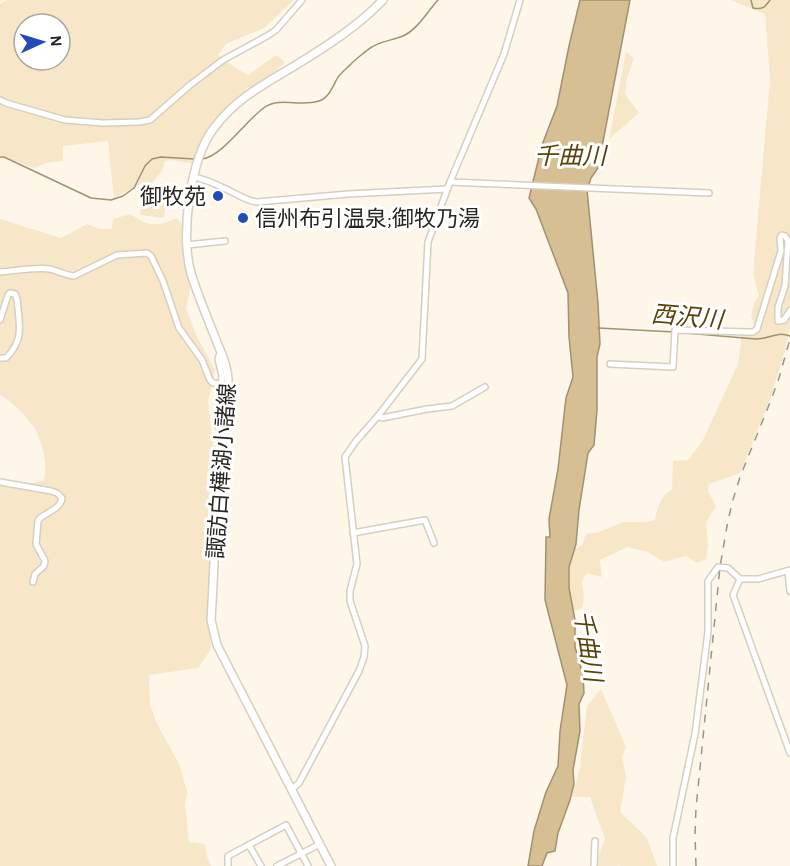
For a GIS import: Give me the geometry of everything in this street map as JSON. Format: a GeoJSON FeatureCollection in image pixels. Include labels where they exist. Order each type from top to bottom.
{"type":"FeatureCollection","features":[{"type":"Feature","properties":{"kind":"main road","name":"諏訪白樺湖小諸線"},"geometry":{"type":"LineString","coordinates":[[331,866],[217,645],[214,634],[211,620],[221,430],[228,378],[220,350],[190,272],[187,225],[197,162],[215,125],[245,96],[324,48],[358,23],[383,0]]}},
{"type":"Feature","properties":{"kind":"street"},"geometry":{"type":"LineString","coordinates":[[0,100],[65,120],[103,123],[150,120],[223,60],[276,30],[302,0]]}},
{"type":"Feature","properties":{"kind":"street"},"geometry":{"type":"LineString","coordinates":[[292,789],[299,783],[364,657],[365,646],[350,601],[350,591],[357,564],[345,457],[422,359],[427,249],[447,189],[504,54],[520,0]]}},
{"type":"Feature","properties":{"kind":"street"},"geometry":{"type":"LineString","coordinates":[[193,177],[257,202],[447,189]]}},
{"type":"Feature","properties":{"kind":"street"},"geometry":{"type":"LineString","coordinates":[[450,182],[709,193]]}},
{"type":"Feature","properties":{"kind":"street"},"geometry":{"type":"LineString","coordinates":[[610,364],[673,367],[675,330],[755,331],[781,250],[782,235],[788,241],[785,286],[778,307],[778,321],[784,320],[790,311]]}},
{"type":"Feature","properties":{"kind":"street"},"geometry":{"type":"LineString","coordinates":[[187,245],[225,241]]}},
{"type":"Feature","properties":{"kind":"street"},"geometry":{"type":"LineString","coordinates":[[0,272],[41,268],[74,276],[117,255],[147,253],[151,256],[163,281],[179,328],[202,360],[210,380],[221,384]]}},
{"type":"Feature","properties":{"kind":"street"},"geometry":{"type":"LineString","coordinates":[[0,320],[8,295],[15,294],[19,339],[9,355],[6,358],[0,358]]}},
{"type":"Feature","properties":{"kind":"street"},"geometry":{"type":"LineString","coordinates":[[220,350],[218,359],[222,376],[218,427],[221,430]]}},
{"type":"Feature","properties":{"kind":"street"},"geometry":{"type":"LineString","coordinates":[[378,417],[452,406],[485,387]]}},
{"type":"Feature","properties":{"kind":"street"},"geometry":{"type":"LineString","coordinates":[[0,482],[51,491],[62,498],[59,506],[38,521],[36,544],[45,561],[45,566],[35,574],[33,582]]}},
{"type":"Feature","properties":{"kind":"street"},"geometry":{"type":"LineString","coordinates":[[353,533],[425,520],[434,543]]}},
{"type":"Feature","properties":{"kind":"street"},"geometry":{"type":"LineString","coordinates":[[673,866],[673,838],[695,734],[708,632],[708,581],[718,567],[728,568],[740,579],[758,579],[789,571],[790,591]]}},
{"type":"Feature","properties":{"kind":"street"},"geometry":{"type":"LineString","coordinates":[[740,579],[733,595],[790,753]]}},
{"type":"Feature","properties":{"kind":"street"},"geometry":{"type":"LineString","coordinates":[[228,866],[228,856],[286,825],[308,866]]}},
{"type":"Feature","properties":{"kind":"street"},"geometry":{"type":"LineString","coordinates":[[594,866],[595,841]]}},
{"type":"Feature","properties":{"kind":"street"},"geometry":{"type":"LineString","coordinates":[[249,844],[261,866]]}},
{"type":"Feature","properties":{"kind":"street"},"geometry":{"type":"LineString","coordinates":[[277,866],[320,844]]}},
{"type":"Feature","properties":{"kind":"shaded area"},"geometry":{"type":"Polygon","coordinates":[[[7,0],[294,0],[264,28],[226,44],[218,55],[248,75],[276,55],[285,62],[263,81],[247,88],[205,137],[194,164],[165,161],[163,169],[151,185],[140,184],[114,198],[108,141],[63,146],[63,161],[50,162],[34,168],[0,155],[0,4],[7,0]]]}},
{"type":"Feature","properties":{"kind":"shaded area"},"geometry":{"type":"Polygon","coordinates":[[[731,0],[790,0],[790,327],[784,354],[770,400],[740,473],[709,484],[708,492],[716,506],[706,523],[708,544],[706,559],[697,563],[686,556],[664,562],[648,552],[627,547],[600,560],[602,577],[587,573],[582,581],[584,598],[582,608],[574,611],[569,589],[569,567],[574,550],[582,545],[586,534],[599,532],[624,522],[655,520],[660,503],[672,489],[673,461],[688,460],[702,442],[738,364],[740,334],[751,335],[756,332],[751,318],[754,303],[759,296],[753,274],[770,79],[765,14],[731,0]]]}},
{"type":"Feature","properties":{"kind":"shaded area"},"geometry":{"type":"Polygon","coordinates":[[[626,52],[634,58],[626,81],[625,94],[639,113],[609,139],[626,52]]]}},
{"type":"Feature","properties":{"kind":"shaded area"},"geometry":{"type":"Polygon","coordinates":[[[143,190],[167,193],[164,218],[140,215],[143,190]]]}},
{"type":"Feature","properties":{"kind":"shaded area"},"geometry":{"type":"Polygon","coordinates":[[[131,214],[147,223],[158,224],[176,218],[184,225],[190,289],[186,308],[196,335],[215,370],[208,402],[214,453],[208,503],[208,526],[212,550],[208,593],[211,649],[198,668],[149,675],[150,704],[156,722],[180,766],[187,792],[185,806],[189,842],[205,844],[211,866],[0,866],[0,483],[43,481],[46,469],[42,446],[34,427],[10,401],[0,395],[0,219],[61,238],[87,224],[100,229],[112,229],[113,219],[131,214]]]}},
{"type":"Feature","properties":{"kind":"shaded area"},"geometry":{"type":"Polygon","coordinates":[[[601,689],[626,747],[622,757],[626,777],[620,812],[647,838],[657,866],[597,866],[605,839],[590,797],[572,797],[580,768],[587,706],[601,689]]]}},
{"type":"Feature","properties":{"kind":"water","name":"千曲川"},"geometry":{"type":"Polygon","coordinates":[[[580,0],[630,0],[598,168],[587,190],[600,344],[597,357],[597,410],[594,445],[588,453],[576,544],[569,567],[569,588],[575,620],[575,647],[583,675],[584,693],[579,704],[580,731],[573,770],[574,784],[558,833],[555,851],[547,853],[542,866],[528,866],[534,831],[546,792],[558,766],[560,731],[567,685],[545,600],[546,537],[550,537],[549,519],[558,469],[566,398],[573,377],[568,293],[536,209],[529,198],[542,145],[557,106],[580,0]]]}},
{"type":"Feature","properties":{"kind":"waterway"},"geometry":{"type":"LineString","coordinates":[[202,159],[226,145],[265,107],[284,102],[312,103],[325,97],[340,75],[358,57],[376,45],[408,33],[418,25],[438,0]]}},
{"type":"Feature","properties":{"kind":"waterway"},"geometry":{"type":"LineString","coordinates":[[751,0],[753,8],[759,9],[770,0]]}},
{"type":"Feature","properties":{"kind":"waterway"},"geometry":{"type":"LineString","coordinates":[[0,157],[91,198],[111,200],[123,196],[134,188],[145,166],[152,159],[161,157],[194,159]]}},
{"type":"Feature","properties":{"kind":"waterway","name":"西沢川"},"geometry":{"type":"LineString","coordinates":[[598,328],[674,332]]}},
{"type":"Feature","properties":{"kind":"waterway","name":"西沢川"},"geometry":{"type":"LineString","coordinates":[[685,333],[756,339],[781,334],[790,336]]}},
{"type":"Feature","properties":{"kind":"railway"},"geometry":{"type":"LineString","coordinates":[[696,866],[696,808],[720,567],[727,526],[740,477],[779,378],[790,339]]}},
{"type":"Feature","properties":{"kind":"place","name":"御牧苑"},"geometry":{"type":"Point","coordinates":[218,196]}},
{"type":"Feature","properties":{"kind":"place","name":"信州布引温泉;御牧乃湯"},"geometry":{"type":"Point","coordinates":[243,218]}}]}
